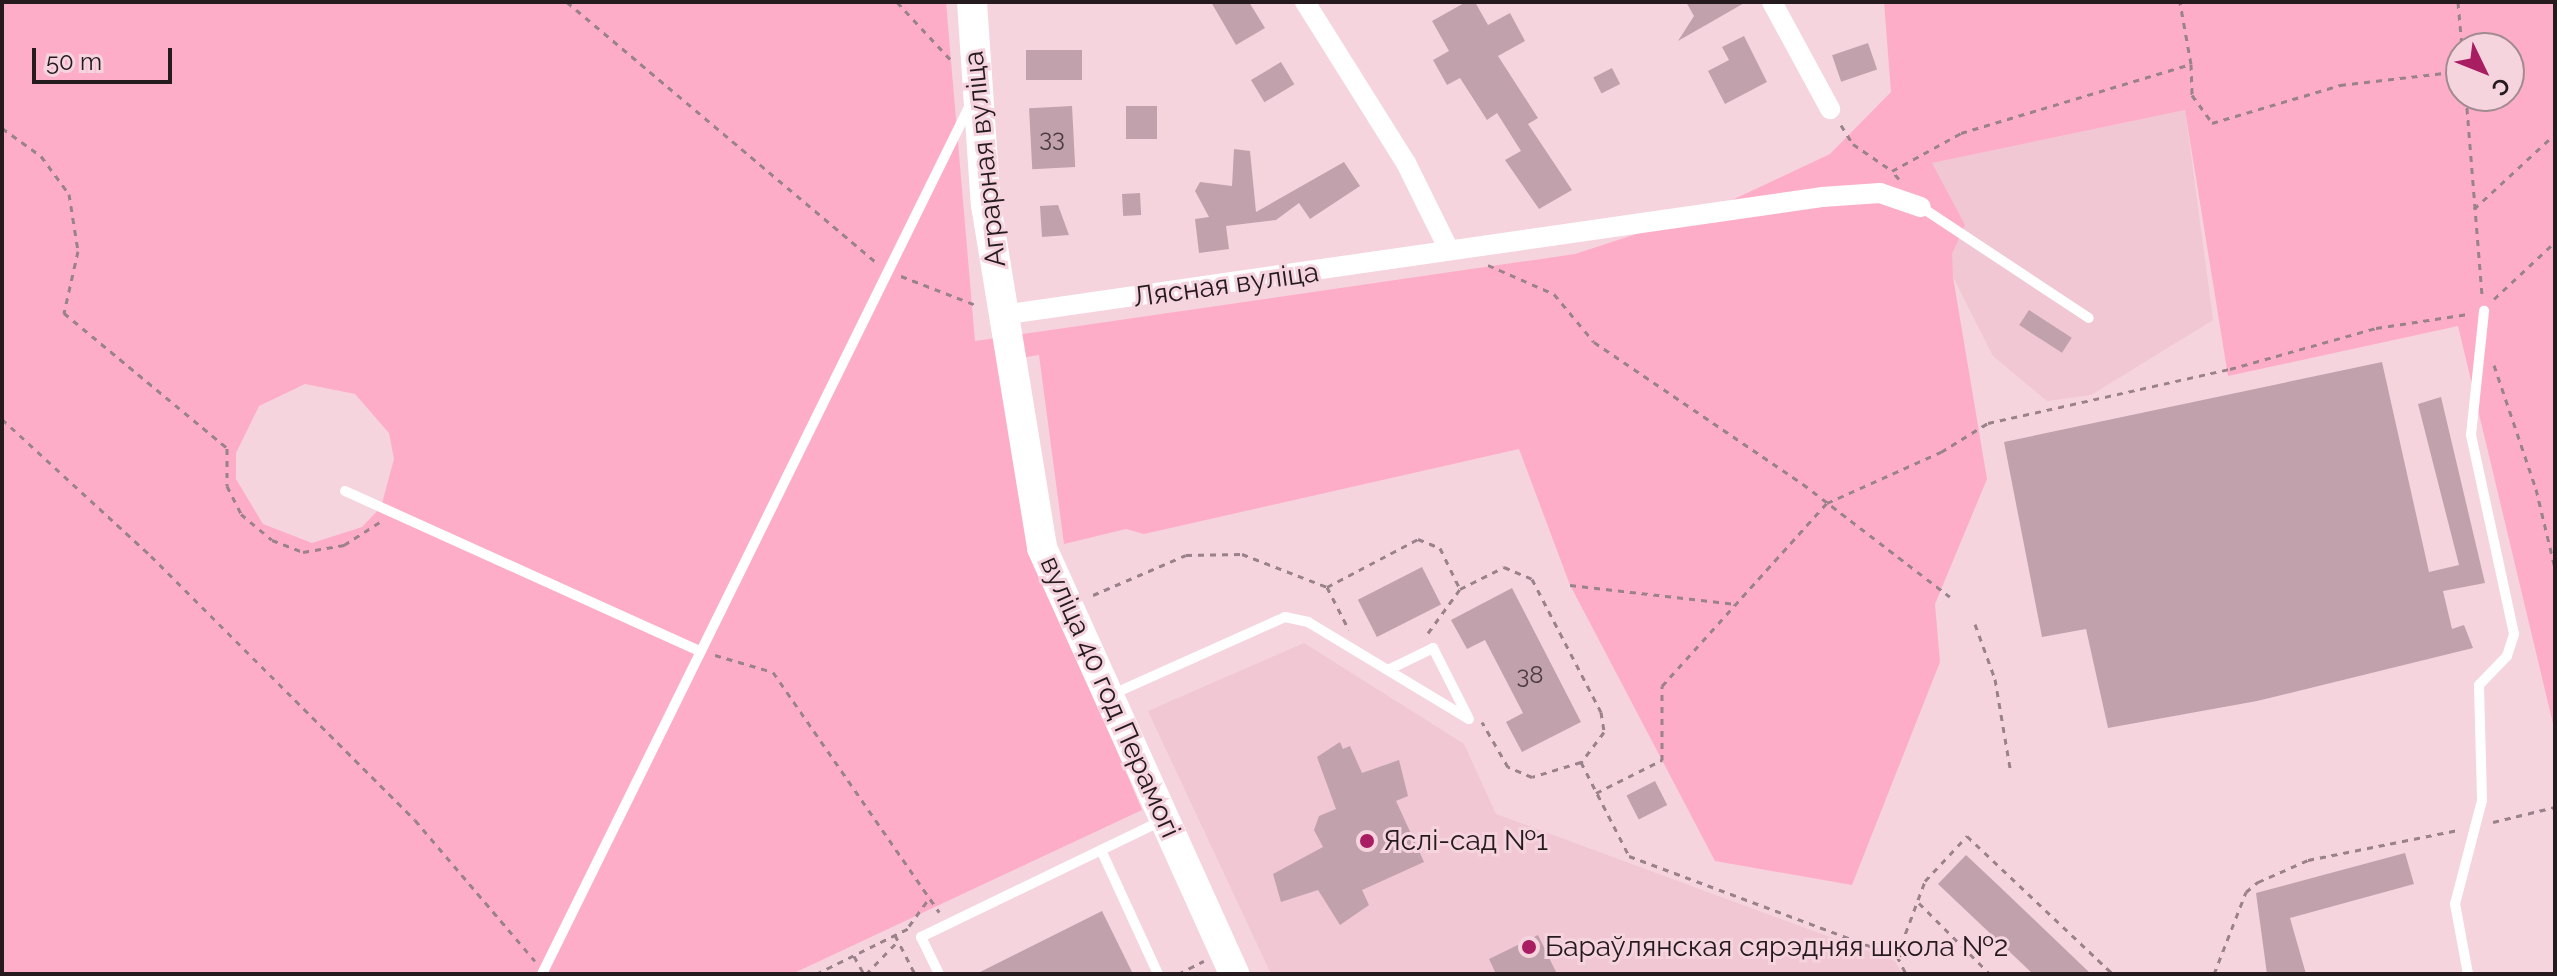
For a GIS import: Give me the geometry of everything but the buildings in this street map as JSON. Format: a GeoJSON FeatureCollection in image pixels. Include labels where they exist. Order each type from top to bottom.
{"type":"FeatureCollection","features":[{"type":"Feature","properties":{"kind":"street","name":"Аграрная вуліца"},"geometry":{"type":"LineString","coordinates":[[972,2],[976,95],[1002,315]]}},
{"type":"Feature","properties":{"kind":"street"},"geometry":{"type":"LineString","coordinates":[[1305,2],[1406,163],[1448,248]]}},
{"type":"Feature","properties":{"kind":"street"},"geometry":{"type":"LineString","coordinates":[[1772,2],[1830,109]]}},
{"type":"Feature","properties":{"kind":"street","name":"Лясная вуліца"},"geometry":{"type":"LineString","coordinates":[[1002,315],[1251,284],[1448,248],[1880,193],[1921,207]]}},
{"type":"Feature","properties":{"kind":"street","name":"вуліца 40 год Перамогі"},"geometry":{"type":"LineString","coordinates":[[1002,315],[1042,548],[1165,820],[1222,966]]}},
{"type":"Feature","properties":{"kind":"lane"},"geometry":{"type":"LineString","coordinates":[[543,972],[885,270],[976,95]]}},
{"type":"Feature","properties":{"kind":"lane"},"geometry":{"type":"LineString","coordinates":[[1921,207],[2089,318]]}},
{"type":"Feature","properties":{"kind":"lane"},"geometry":{"type":"LineString","coordinates":[[2468,974],[2455,904],[2482,800],[2479,685],[2507,656],[2514,634],[2471,435],[2484,311]]}},
{"type":"Feature","properties":{"kind":"lane"},"geometry":{"type":"LineString","coordinates":[[345,491],[699,651]]}},
{"type":"Feature","properties":{"kind":"lane"},"geometry":{"type":"LineString","coordinates":[[1107,697],[1285,617],[1308,622],[1469,719],[1433,648],[1390,669]]}},
{"type":"Feature","properties":{"kind":"lane"},"geometry":{"type":"LineString","coordinates":[[939,974],[921,937],[1165,820]]}},
{"type":"Feature","properties":{"kind":"lane"},"geometry":{"type":"LineString","coordinates":[[1101,850],[1158,974]]}},
{"type":"Feature","properties":{"kind":"path"},"geometry":{"type":"LineString","coordinates":[[567,2],[885,270],[1002,315]]}},
{"type":"Feature","properties":{"kind":"path"},"geometry":{"type":"LineString","coordinates":[[897,2],[925,25],[976,95]]}},
{"type":"Feature","properties":{"kind":"path"},"geometry":{"type":"LineString","coordinates":[[2180,2],[2191,64],[2192,95],[2212,123],[2340,85],[2445,73]]}},
{"type":"Feature","properties":{"kind":"path"},"geometry":{"type":"LineString","coordinates":[[2458,2],[2461,32]]}},
{"type":"Feature","properties":{"kind":"path"},"geometry":{"type":"LineString","coordinates":[[1892,171],[1961,133],[2191,64]]}},
{"type":"Feature","properties":{"kind":"path"},"geometry":{"type":"LineString","coordinates":[[1830,109],[1853,144],[1892,171],[1921,207]]}},
{"type":"Feature","properties":{"kind":"path"},"geometry":{"type":"LineString","coordinates":[[2467,112],[2484,311]]}},
{"type":"Feature","properties":{"kind":"path"},"geometry":{"type":"LineString","coordinates":[[2,128],[41,156],[69,194],[78,251],[64,313],[227,448],[227,486],[241,514],[272,540],[303,552],[344,545],[391,512]]}},
{"type":"Feature","properties":{"kind":"path"},"geometry":{"type":"LineString","coordinates":[[2474,209],[2555,134]]}},
{"type":"Feature","properties":{"kind":"path"},"geometry":{"type":"LineString","coordinates":[[1596,793],[1662,760],[1662,686],[1827,503],[1941,452],[1988,423],[2230,369],[2376,328],[2484,311],[2555,242]]}},
{"type":"Feature","properties":{"kind":"path"},"geometry":{"type":"LineString","coordinates":[[1448,248],[1554,294],[1594,342],[1827,503],[1950,597]]}},
{"type":"Feature","properties":{"kind":"path"},"geometry":{"type":"LineString","coordinates":[[2483,332],[2536,489],[2555,568]]}},
{"type":"Feature","properties":{"kind":"path"},"geometry":{"type":"LineString","coordinates":[[2,419],[151,556],[415,820],[543,972]]}},
{"type":"Feature","properties":{"kind":"path"},"geometry":{"type":"LineString","coordinates":[[1327,587],[1418,539],[1440,548],[1460,589]]}},
{"type":"Feature","properties":{"kind":"path"},"geometry":{"type":"LineString","coordinates":[[1093,595],[1186,555],[1242,554],[1327,587],[1354,640]]}},
{"type":"Feature","properties":{"kind":"path"},"geometry":{"type":"LineString","coordinates":[[1424,635],[1437,628],[1460,589],[1504,567],[1532,579],[1601,712],[1604,732],[1581,762],[1532,777],[1508,767],[1481,720]]}},
{"type":"Feature","properties":{"kind":"path"},"geometry":{"type":"LineString","coordinates":[[1570,585],[1736,604]]}},
{"type":"Feature","properties":{"kind":"path"},"geometry":{"type":"LineString","coordinates":[[1975,624],[1995,679],[2010,768]]}},
{"type":"Feature","properties":{"kind":"path"},"geometry":{"type":"LineString","coordinates":[[699,651],[773,672],[930,897],[946,925]]}},
{"type":"Feature","properties":{"kind":"path"},"geometry":{"type":"LineString","coordinates":[[1581,762],[1629,856],[1897,956],[1956,940]]}},
{"type":"Feature","properties":{"kind":"path"},"geometry":{"type":"LineString","coordinates":[[2214,974],[2246,892],[2258,882],[2308,860],[2475,827],[2555,807]]}},
{"type":"Feature","properties":{"kind":"path"},"geometry":{"type":"LineString","coordinates":[[1906,974],[1897,956],[1925,881],[1967,836],[2113,974]]}},
{"type":"Feature","properties":{"kind":"path"},"geometry":{"type":"LineString","coordinates":[[906,929],[930,897]]}},
{"type":"Feature","properties":{"kind":"path"},"geometry":{"type":"LineString","coordinates":[[1919,902],[1990,974]]}},
{"type":"Feature","properties":{"kind":"path"},"geometry":{"type":"LineString","coordinates":[[816,974],[939,913]]}},
{"type":"Feature","properties":{"kind":"path"},"geometry":{"type":"LineString","coordinates":[[895,935],[915,974]]}},
{"type":"Feature","properties":{"kind":"path"},"geometry":{"type":"LineString","coordinates":[[853,955],[865,974],[898,941]]}},
{"type":"Feature","properties":{"kind":"path"},"geometry":{"type":"LineString","coordinates":[[1178,974],[1222,966]]}},
{"type":"Feature","properties":{"kind":"shaded area"},"geometry":{"type":"Polygon","coordinates":[[[2,2],[946,2],[975,341],[1575,254],[1713,209],[1830,154],[1891,92],[1884,2],[2555,2],[2555,732],[2458,326],[2228,376],[2185,110],[1932,163],[1965,225],[1952,254],[1953,277],[1987,479],[1935,604],[1940,662],[1852,885],[1715,861],[1570,585],[1519,449],[1144,534],[1126,529],[1064,544],[1039,355],[1002,361],[1028,540],[1142,810],[792,974],[2,974],[2,2]],[[305,384],[259,406],[236,453],[236,479],[263,524],[312,543],[362,527],[381,507],[394,459],[389,433],[355,394],[305,384]]]}},
{"type":"Feature","properties":{"kind":"shaded area"},"geometry":{"type":"Polygon","coordinates":[[[2185,110],[2213,320],[2091,395],[2047,401],[1993,356],[1953,277],[1932,163],[2185,110]]]}},
{"type":"Feature","properties":{"kind":"shaded area"},"geometry":{"type":"Polygon","coordinates":[[[1304,643],[1464,744],[1496,814],[1895,961],[1902,974],[1271,974],[1148,711],[1304,643]]]}},
{"type":"Feature","properties":{"kind":"place","name":"Яслі-сад №1"},"geometry":{"type":"Point","coordinates":[1367,841]}},
{"type":"Feature","properties":{"kind":"place","name":"Бараўлянская сярэдняя школа №2"},"geometry":{"type":"Point","coordinates":[1529,947]}}]}
